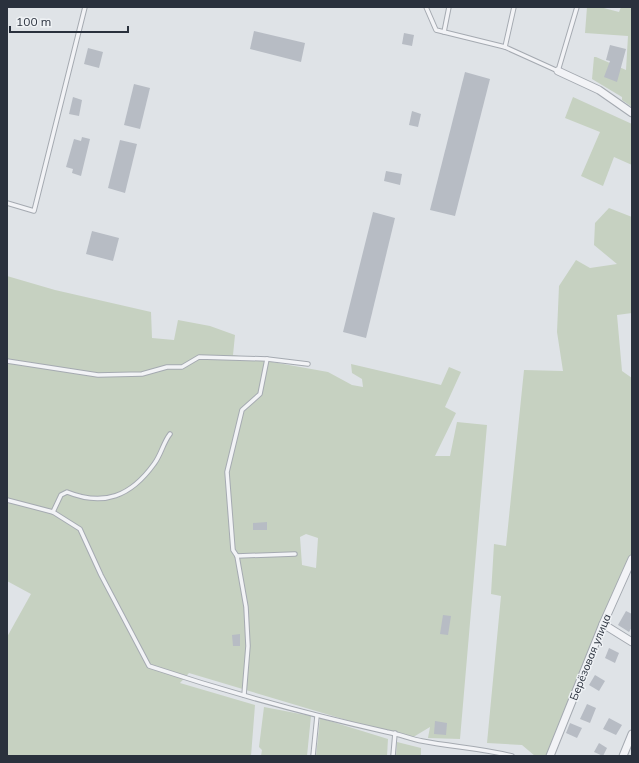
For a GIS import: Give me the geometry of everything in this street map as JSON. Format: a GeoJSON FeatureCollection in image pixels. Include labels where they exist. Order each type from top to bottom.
{"type":"FeatureCollection","features":[{"type":"Feature","properties":{"kind":"street"},"geometry":{"type":"LineString","coordinates":[[558,71],[599,90],[632,113]]}},
{"type":"Feature","properties":{"kind":"street","name":"Берёзовая улица"},"geometry":{"type":"LineString","coordinates":[[550,756],[603,624],[632,559]]}},
{"type":"Feature","properties":{"kind":"street"},"geometry":{"type":"LineString","coordinates":[[603,624],[632,642]]}},
{"type":"Feature","properties":{"kind":"street"},"geometry":{"type":"LineString","coordinates":[[623,756],[632,734]]}},
{"type":"Feature","properties":{"kind":"lane"},"geometry":{"type":"LineString","coordinates":[[7,203],[34,211],[85,7]]}},
{"type":"Feature","properties":{"kind":"lane"},"geometry":{"type":"LineString","coordinates":[[426,7],[436,30],[505,47],[558,71],[577,7]]}},
{"type":"Feature","properties":{"kind":"lane"},"geometry":{"type":"LineString","coordinates":[[444,32],[449,7]]}},
{"type":"Feature","properties":{"kind":"lane"},"geometry":{"type":"LineString","coordinates":[[505,47],[514,7]]}},
{"type":"Feature","properties":{"kind":"lane"},"geometry":{"type":"LineString","coordinates":[[7,361],[98,375],[142,374],[167,367],[182,368],[199,357],[267,359],[308,364]]}},
{"type":"Feature","properties":{"kind":"lane"},"geometry":{"type":"LineString","coordinates":[[244,695],[248,646],[246,607],[237,556],[233,550],[226,472],[242,410],[260,394],[267,359]]}},
{"type":"Feature","properties":{"kind":"lane"},"geometry":{"type":"LineString","coordinates":[[53,512],[61,495],[67,492],[81,498],[94,500],[120,495],[146,473],[155,462],[170,434]]}},
{"type":"Feature","properties":{"kind":"lane"},"geometry":{"type":"LineString","coordinates":[[7,500],[53,512],[80,529],[101,575],[148,666],[317,716],[395,733],[422,741],[487,749],[512,756]]}},
{"type":"Feature","properties":{"kind":"lane"},"geometry":{"type":"LineString","coordinates":[[237,556],[295,554]]}},
{"type":"Feature","properties":{"kind":"lane"},"geometry":{"type":"LineString","coordinates":[[313,756],[317,716]]}},
{"type":"Feature","properties":{"kind":"lane"},"geometry":{"type":"LineString","coordinates":[[393,756],[395,733]]}},
{"type":"Feature","properties":{"kind":"green space"},"geometry":{"type":"Polygon","coordinates":[[[587,7],[600,7],[619,12],[621,7],[632,7],[632,107],[622,100],[622,97],[592,79],[594,57],[626,70],[628,36],[585,33],[587,7]]]}},
{"type":"Feature","properties":{"kind":"green space"},"geometry":{"type":"Polygon","coordinates":[[[573,97],[632,124],[632,165],[614,157],[603,186],[581,176],[600,132],[565,118],[573,97]]]}},
{"type":"Feature","properties":{"kind":"green space"},"geometry":{"type":"Polygon","coordinates":[[[609,208],[632,217],[632,313],[617,315],[622,371],[632,378],[632,560],[549,756],[535,756],[522,745],[487,743],[501,596],[491,594],[494,544],[506,546],[524,370],[563,371],[557,332],[559,286],[576,260],[590,268],[617,264],[594,245],[595,223],[609,208]]]}},
{"type":"Feature","properties":{"kind":"green space"},"geometry":{"type":"Polygon","coordinates":[[[7,276],[55,290],[151,312],[152,338],[174,340],[178,320],[210,326],[235,335],[233,355],[328,372],[352,385],[363,387],[362,379],[352,373],[351,364],[441,385],[449,367],[461,372],[445,407],[456,413],[435,456],[450,456],[457,422],[487,425],[460,739],[428,738],[430,727],[410,739],[189,673],[180,683],[255,705],[251,756],[7,756],[7,637],[31,594],[7,581],[7,276]],[[306,534],[300,537],[302,565],[316,568],[318,538],[306,534]]]}},
{"type":"Feature","properties":{"kind":"green space"},"geometry":{"type":"Polygon","coordinates":[[[264,707],[311,716],[307,756],[261,756],[262,750],[259,747],[264,707]]]}},
{"type":"Feature","properties":{"kind":"green space"},"geometry":{"type":"Polygon","coordinates":[[[320,718],[388,739],[387,756],[316,756],[320,718]]]}},
{"type":"Feature","properties":{"kind":"green space"},"geometry":{"type":"Polygon","coordinates":[[[397,742],[421,748],[421,756],[396,756],[397,742]]]}},
{"type":"Feature","properties":{"kind":"building"},"geometry":{"type":"Polygon","coordinates":[[[254,31],[305,43],[301,62],[250,49],[254,31]]]}},
{"type":"Feature","properties":{"kind":"building"},"geometry":{"type":"Polygon","coordinates":[[[404,33],[414,35],[412,46],[402,44],[404,33]]]}},
{"type":"Feature","properties":{"kind":"building"},"geometry":{"type":"Polygon","coordinates":[[[610,45],[626,49],[617,82],[604,77],[610,61],[606,60],[610,45]]]}},
{"type":"Feature","properties":{"kind":"building"},"geometry":{"type":"Polygon","coordinates":[[[88,48],[103,52],[99,68],[84,64],[88,48]]]}},
{"type":"Feature","properties":{"kind":"building"},"geometry":{"type":"Polygon","coordinates":[[[465,72],[490,79],[455,216],[430,210],[465,72]]]}},
{"type":"Feature","properties":{"kind":"building"},"geometry":{"type":"Polygon","coordinates":[[[134,84],[150,88],[140,129],[124,125],[134,84]]]}},
{"type":"Feature","properties":{"kind":"building"},"geometry":{"type":"Polygon","coordinates":[[[73,97],[82,100],[79,116],[69,114],[73,97]]]}},
{"type":"Feature","properties":{"kind":"building"},"geometry":{"type":"Polygon","coordinates":[[[412,111],[421,114],[418,127],[409,125],[412,111]]]}},
{"type":"Feature","properties":{"kind":"building"},"geometry":{"type":"Polygon","coordinates":[[[82,137],[90,139],[81,176],[72,173],[73,169],[66,167],[74,139],[81,141],[82,137]]]}},
{"type":"Feature","properties":{"kind":"building"},"geometry":{"type":"Polygon","coordinates":[[[120,140],[137,144],[125,193],[108,188],[120,140]]]}},
{"type":"Feature","properties":{"kind":"building"},"geometry":{"type":"Polygon","coordinates":[[[386,171],[402,174],[400,185],[384,181],[386,171]]]}},
{"type":"Feature","properties":{"kind":"building"},"geometry":{"type":"Polygon","coordinates":[[[373,212],[395,218],[366,338],[343,332],[373,212]]]}},
{"type":"Feature","properties":{"kind":"building"},"geometry":{"type":"Polygon","coordinates":[[[92,231],[119,238],[113,261],[86,254],[92,231]]]}},
{"type":"Feature","properties":{"kind":"building"},"geometry":{"type":"Polygon","coordinates":[[[267,522],[267,530],[253,530],[253,523],[267,522]]]}},
{"type":"Feature","properties":{"kind":"building"},"geometry":{"type":"Polygon","coordinates":[[[626,611],[632,614],[632,627],[629,632],[618,625],[626,611]]]}},
{"type":"Feature","properties":{"kind":"building"},"geometry":{"type":"Polygon","coordinates":[[[443,615],[451,616],[448,635],[440,634],[443,615]]]}},
{"type":"Feature","properties":{"kind":"building"},"geometry":{"type":"Polygon","coordinates":[[[240,634],[240,646],[233,646],[232,635],[240,634]]]}},
{"type":"Feature","properties":{"kind":"building"},"geometry":{"type":"Polygon","coordinates":[[[609,648],[619,653],[615,663],[605,658],[609,648]]]}},
{"type":"Feature","properties":{"kind":"building"},"geometry":{"type":"Polygon","coordinates":[[[595,675],[605,681],[599,691],[589,685],[595,675]]]}},
{"type":"Feature","properties":{"kind":"building"},"geometry":{"type":"Polygon","coordinates":[[[587,704],[596,708],[590,723],[580,719],[587,704]]]}},
{"type":"Feature","properties":{"kind":"building"},"geometry":{"type":"Polygon","coordinates":[[[609,718],[622,725],[616,735],[603,729],[609,718]]]}},
{"type":"Feature","properties":{"kind":"building"},"geometry":{"type":"Polygon","coordinates":[[[435,721],[447,723],[446,735],[434,734],[435,721]]]}},
{"type":"Feature","properties":{"kind":"building"},"geometry":{"type":"Polygon","coordinates":[[[570,723],[582,728],[577,738],[566,733],[570,723]]]}},
{"type":"Feature","properties":{"kind":"building"},"geometry":{"type":"Polygon","coordinates":[[[599,743],[607,748],[603,756],[594,752],[599,743]]]}}]}
